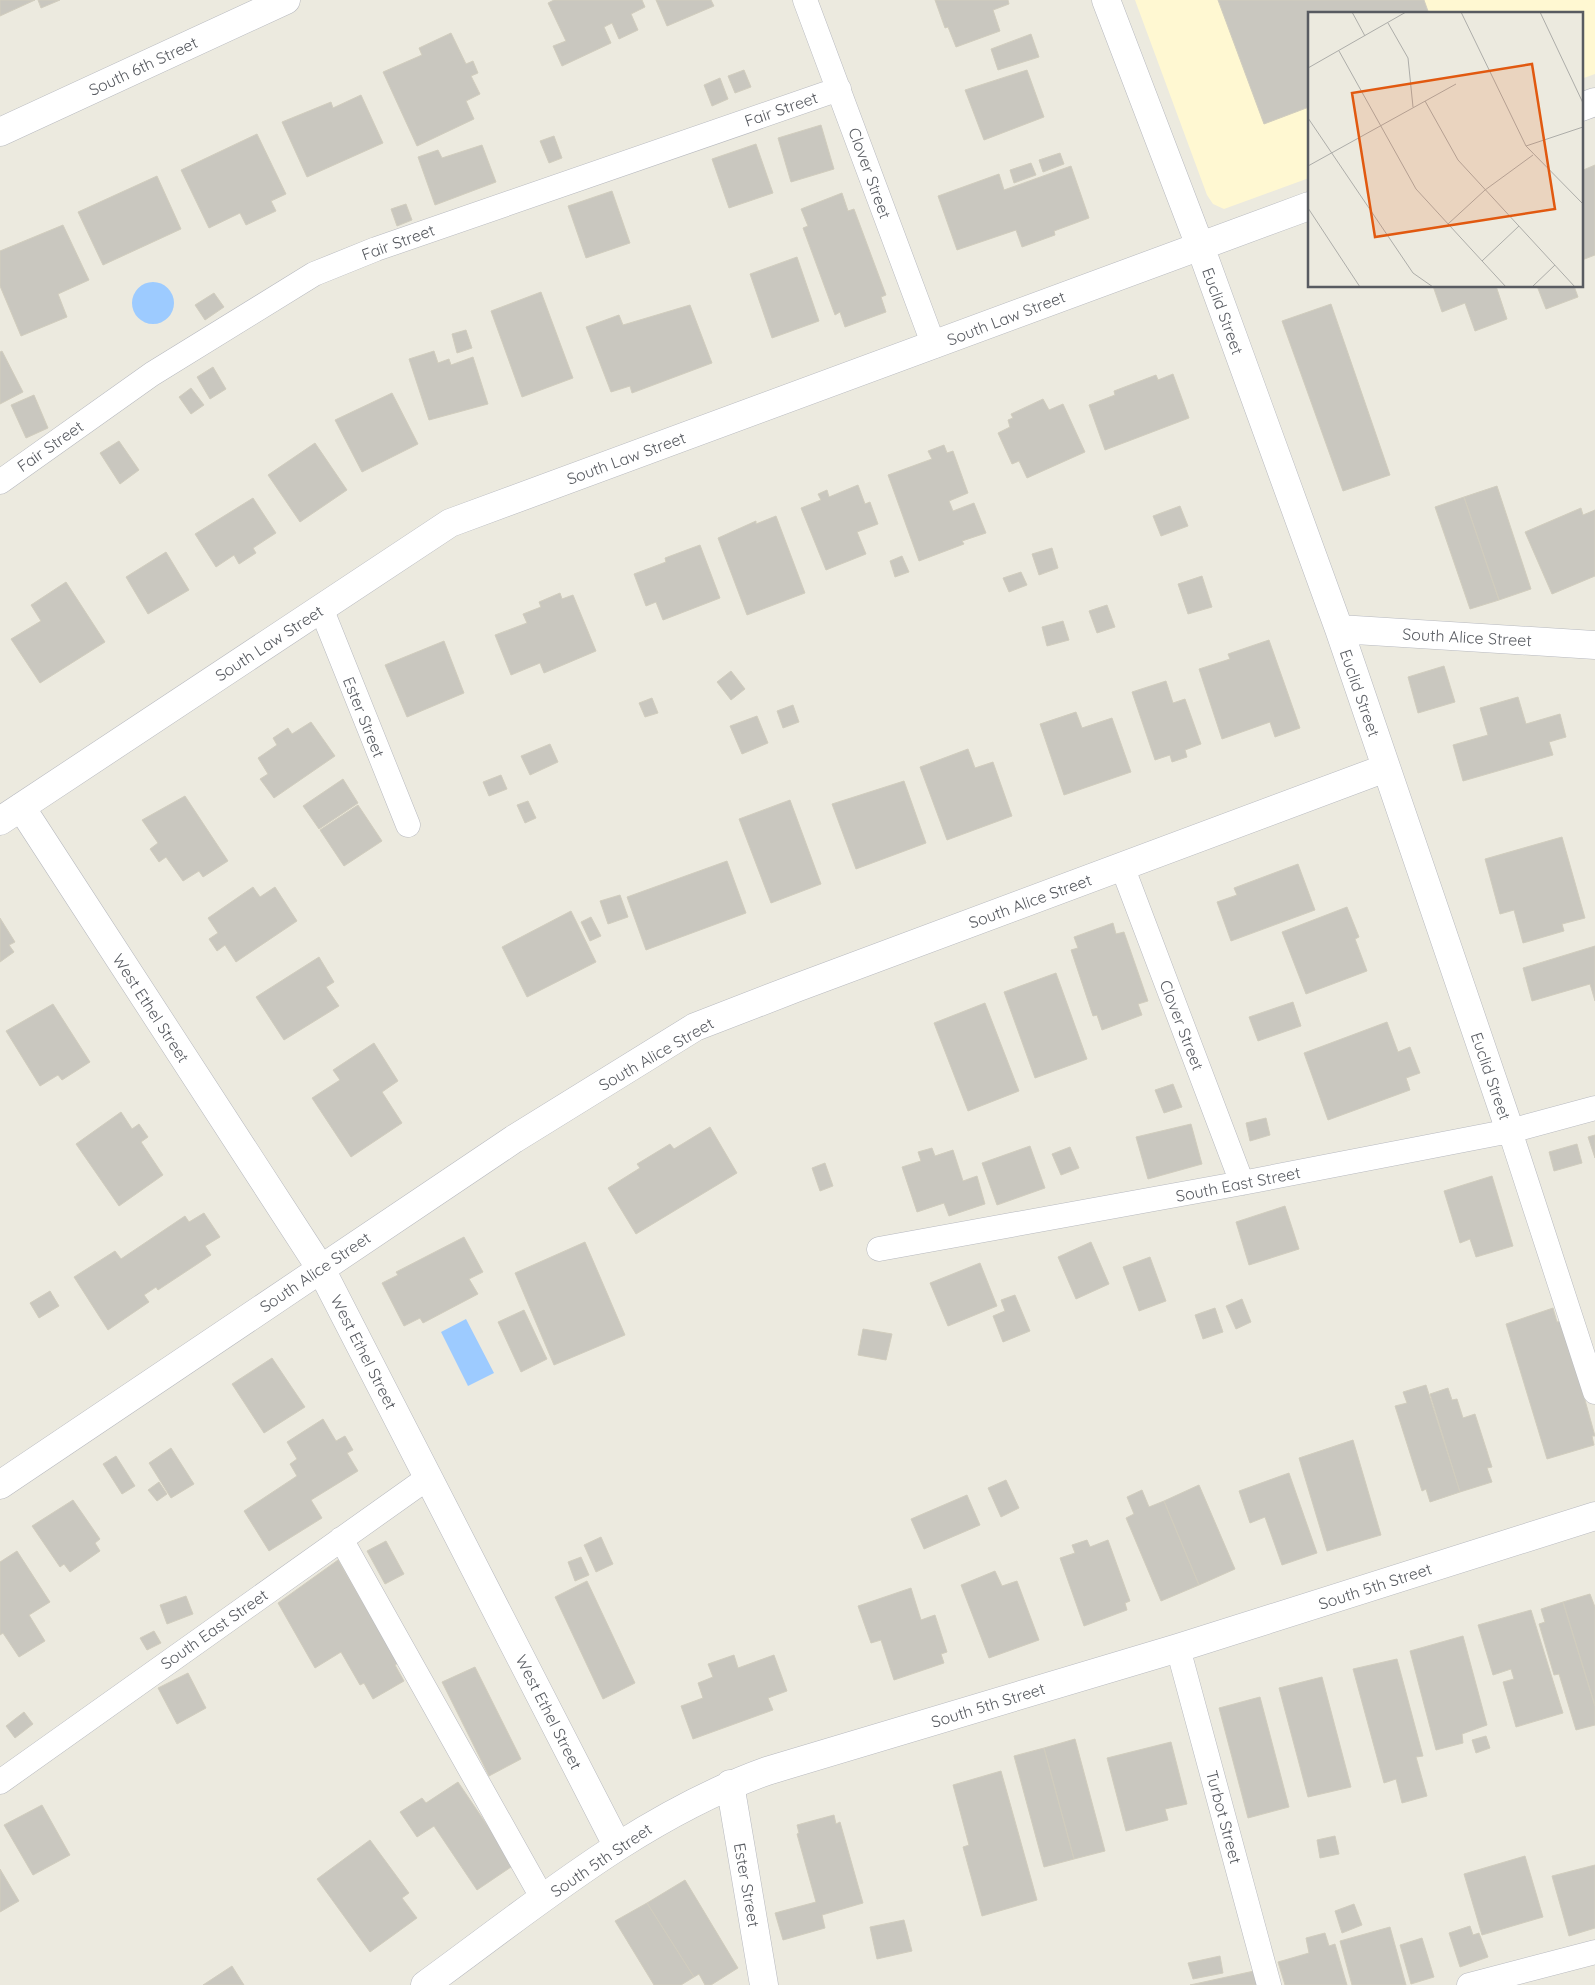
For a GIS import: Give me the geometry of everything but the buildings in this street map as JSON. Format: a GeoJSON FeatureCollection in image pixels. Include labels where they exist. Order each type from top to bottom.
{"type":"FeatureCollection","features":[{"type":"Feature","properties":{"kind":"street","name":"South 6th Street"},"geometry":{"type":"LineString","coordinates":[[0,132],[286,0]]}},
{"type":"Feature","properties":{"kind":"street","name":"Euclid Street"},"geometry":{"type":"LineString","coordinates":[[1106,0],[1200,246],[1339,629],[1510,1131]]}},
{"type":"Feature","properties":{"kind":"street"},"geometry":{"type":"LineString","coordinates":[[1582,107],[1595,102]]}},
{"type":"Feature","properties":{"kind":"street","name":"South Law Street"},"geometry":{"type":"LineString","coordinates":[[11,814],[450,523],[934,346],[1308,206]]}},
{"type":"Feature","properties":{"kind":"street","name":"South Alice Street"},"geometry":{"type":"LineString","coordinates":[[1339,629],[1595,644]]}},
{"type":"Feature","properties":{"kind":"street","name":"South Alice Street"},"geometry":{"type":"LineString","coordinates":[[0,1485],[514,1139],[696,1027],[1386,768]]}},
{"type":"Feature","properties":{"kind":"street","name":"West Ethel Street"},"geometry":{"type":"LineString","coordinates":[[11,814],[320,1268],[616,1846]]}},
{"type":"Feature","properties":{"kind":"street","name":"South 5th Street"},"geometry":{"type":"LineString","coordinates":[[425,1985],[616,1846],[730,1784],[767,1771],[1178,1648],[1595,1516]]}},
{"type":"Feature","properties":{"kind":"street","name":"Ester Street"},"geometry":{"type":"LineString","coordinates":[[730,1784],[764,1985]]}},
{"type":"Feature","properties":{"kind":"lane","name":"Clover Street"},"geometry":{"type":"LineString","coordinates":[[805,0],[934,346]]}},
{"type":"Feature","properties":{"kind":"lane","name":"Fair Street"},"geometry":{"type":"LineString","coordinates":[[0,482],[152,374],[314,274],[376,249],[839,89]]}},
{"type":"Feature","properties":{"kind":"lane","name":"Ester Street"},"geometry":{"type":"LineString","coordinates":[[321,608],[408,825]]}},
{"type":"Feature","properties":{"kind":"lane","name":"Clover Street"},"geometry":{"type":"LineString","coordinates":[[1122,866],[1242,1183]]}},
{"type":"Feature","properties":{"kind":"lane","name":"South East Street"},"geometry":{"type":"LineString","coordinates":[[879,1250],[1510,1131],[1595,1108]]}},
{"type":"Feature","properties":{"kind":"lane","name":"Euclid Street"},"geometry":{"type":"LineString","coordinates":[[1510,1131],[1595,1392]]}},
{"type":"Feature","properties":{"kind":"lane","name":"South East Street"},"geometry":{"type":"LineString","coordinates":[[0,1782],[428,1477]]}},
{"type":"Feature","properties":{"kind":"lane"},"geometry":{"type":"LineString","coordinates":[[341,1539],[543,1899]]}},
{"type":"Feature","properties":{"kind":"lane","name":"Turbot Street"},"geometry":{"type":"LineString","coordinates":[[1178,1648],[1269,1985]]}},
{"type":"Feature","properties":{"kind":"lane"},"geometry":{"type":"LineString","coordinates":[[1469,1985],[1595,1952]]}},
{"type":"Feature","properties":{"kind":"shaded area"},"geometry":{"type":"Polygon","coordinates":[[[1135,0],[1595,0],[1595,74],[1582,79],[1582,12],[1308,12],[1308,178],[1224,209],[1213,204],[1207,195],[1135,0]]]}},
{"type":"Feature","properties":{"kind":"water"},"geometry":{"type":"Polygon","coordinates":[[[157,282],[165,285],[171,291],[174,303],[171,315],[165,321],[149,324],[141,321],[135,315],[132,299],[135,291],[141,285],[157,282]]]}},
{"type":"Feature","properties":{"kind":"water"},"geometry":{"type":"Polygon","coordinates":[[[466,1319],[494,1373],[468,1386],[441,1332],[466,1319]]]}}]}
